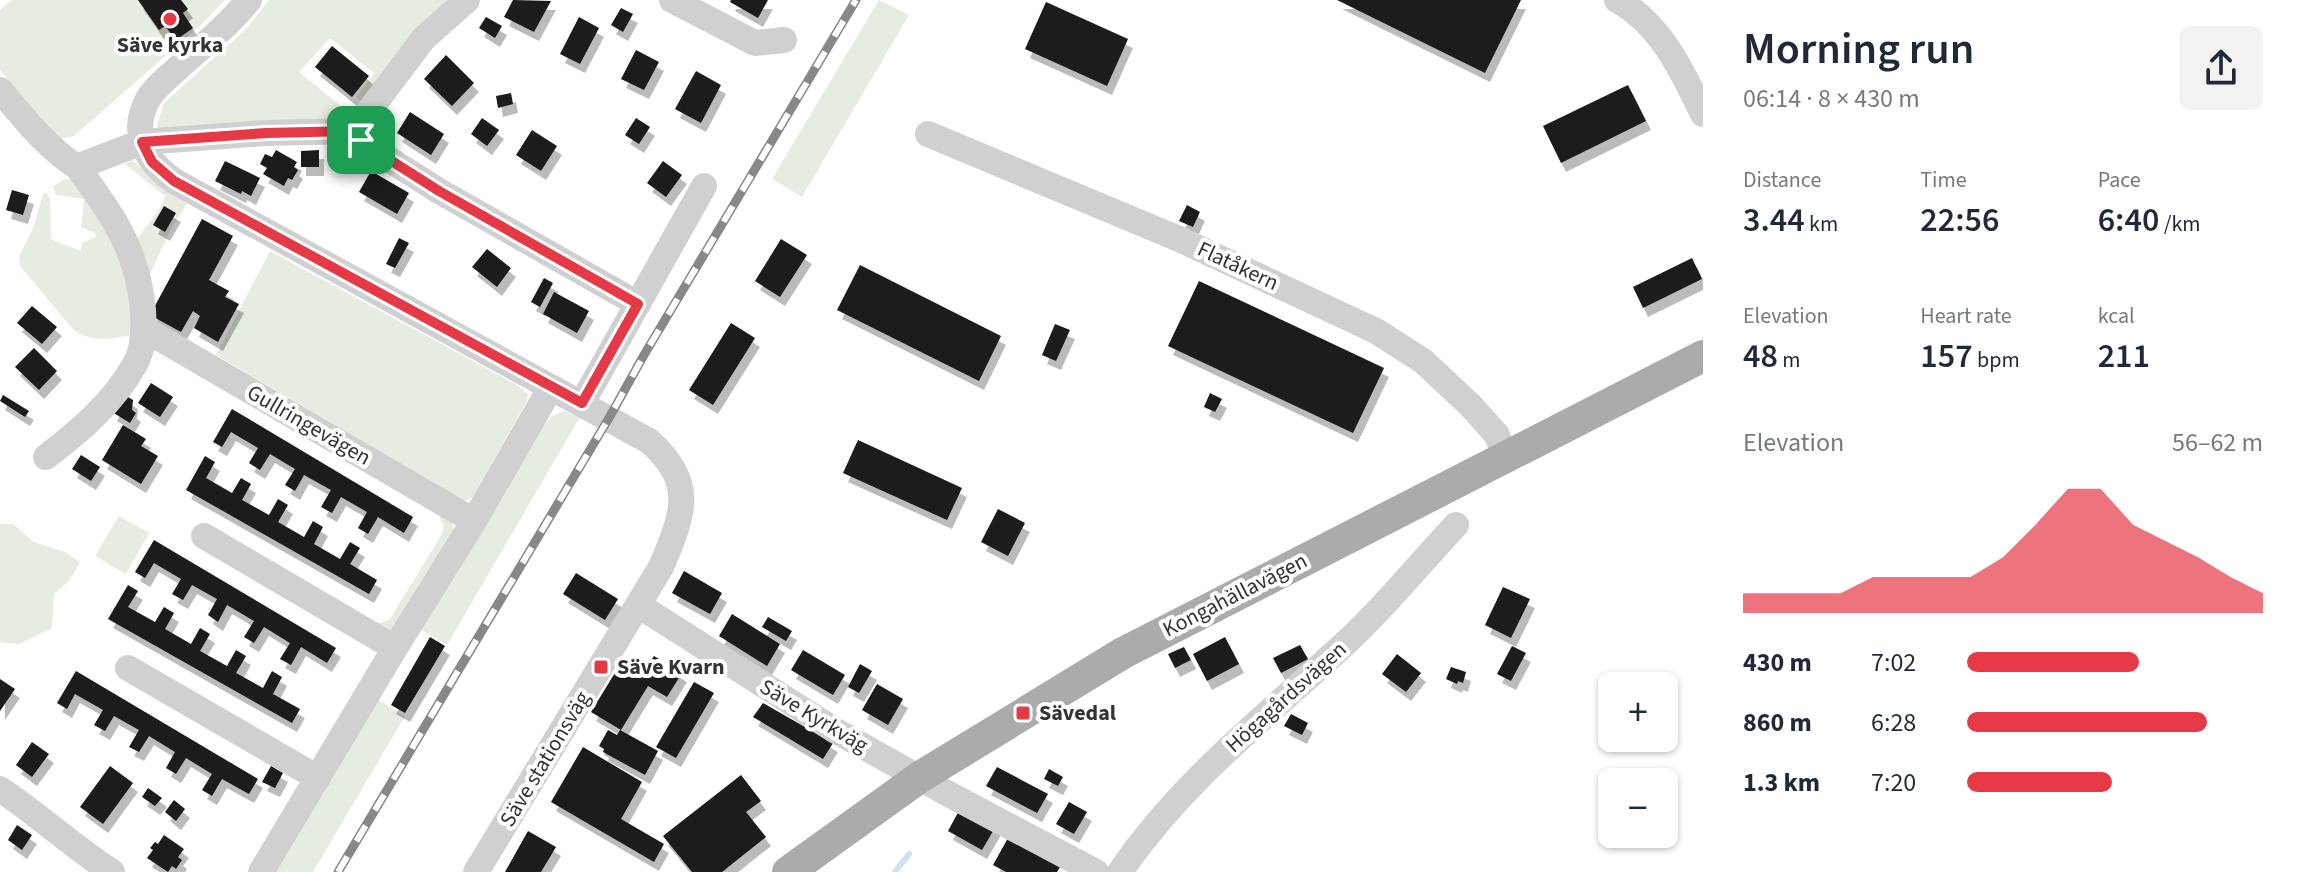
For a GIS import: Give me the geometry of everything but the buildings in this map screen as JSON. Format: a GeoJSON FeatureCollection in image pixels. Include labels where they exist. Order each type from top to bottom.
{"type":"FeatureCollection","features":[{"type":"Feature","properties":{"kind":"main road","name":"Kongahällavägen"},"geometry":{"type":"LineString","coordinates":[[788,872],[920,777],[1123,653],[1703,356]]}},
{"type":"Feature","properties":{"kind":"street"},"geometry":{"type":"LineString","coordinates":[[249,0],[225,27],[173,72],[147,100],[140,125],[142,142],[152,162],[174,181],[649,441],[666,457],[679,478],[681,501],[678,524],[661,567],[638,605]]}},
{"type":"Feature","properties":{"kind":"street"},"geometry":{"type":"LineString","coordinates":[[354,131],[424,38],[467,0]]}},
{"type":"Feature","properties":{"kind":"street"},"geometry":{"type":"LineString","coordinates":[[672,0],[755,43],[784,40]]}},
{"type":"Feature","properties":{"kind":"street"},"geometry":{"type":"LineString","coordinates":[[1617,0],[1632,8],[1657,31],[1703,114]]}},
{"type":"Feature","properties":{"kind":"street"},"geometry":{"type":"LineString","coordinates":[[0,90],[44,141],[77,167],[110,210],[135,264],[142,300],[144,329],[137,362],[112,397],[81,430],[46,457]]}},
{"type":"Feature","properties":{"kind":"street"},"geometry":{"type":"LineString","coordinates":[[77,167],[142,142],[266,133],[354,131],[368,146],[439,191],[638,304]]}},
{"type":"Feature","properties":{"kind":"street","name":"Flatåkern"},"geometry":{"type":"LineString","coordinates":[[928,134],[1179,239],[1376,331],[1423,361],[1471,406],[1497,435],[1505,457]]}},
{"type":"Feature","properties":{"kind":"street"},"geometry":{"type":"LineString","coordinates":[[582,403],[704,186]]}},
{"type":"Feature","properties":{"kind":"street","name":"Gullringevägen"},"geometry":{"type":"LineString","coordinates":[[144,329],[474,521]]}},
{"type":"Feature","properties":{"kind":"street"},"geometry":{"type":"LineString","coordinates":[[261,872],[474,521],[551,387]]}},
{"type":"Feature","properties":{"kind":"street","name":"Högagårdsvägen"},"geometry":{"type":"LineString","coordinates":[[1120,872],[1195,780],[1359,630],[1456,525]]}},
{"type":"Feature","properties":{"kind":"street"},"geometry":{"type":"LineString","coordinates":[[204,536],[395,648]]}},
{"type":"Feature","properties":{"kind":"street","name":"Säve Kyrkväg"},"geometry":{"type":"LineString","coordinates":[[638,605],[836,731],[920,777]]}},
{"type":"Feature","properties":{"kind":"street","name":"Säve stationsväg"},"geometry":{"type":"LineString","coordinates":[[476,872],[638,605]]}},
{"type":"Feature","properties":{"kind":"street"},"geometry":{"type":"LineString","coordinates":[[128,668],[318,778]]}},
{"type":"Feature","properties":{"kind":"street"},"geometry":{"type":"LineString","coordinates":[[920,777],[1096,872]]}},
{"type":"Feature","properties":{"kind":"street"},"geometry":{"type":"LineString","coordinates":[[0,789],[112,872]]}},
{"type":"Feature","properties":{"kind":"shaded area"},"geometry":{"type":"Polygon","coordinates":[[[12,0],[225,0],[74,136],[57,140],[0,70],[0,10],[12,0]]]}},
{"type":"Feature","properties":{"kind":"shaded area"},"geometry":{"type":"Polygon","coordinates":[[[269,0],[451,0],[366,104],[356,97],[374,73],[330,38],[299,72],[353,116],[349,125],[160,133],[157,125],[164,103],[247,28],[269,0]]]}},
{"type":"Feature","properties":{"kind":"shaded area"},"geometry":{"type":"Polygon","coordinates":[[[879,0],[909,15],[802,197],[772,179],[879,0]]]}},
{"type":"Feature","properties":{"kind":"shaded area"},"geometry":{"type":"Polygon","coordinates":[[[132,160],[187,204],[172,227],[149,276],[126,217],[138,238],[165,196],[126,165],[122,166],[132,160]]]}},
{"type":"Feature","properties":{"kind":"shaded area"},"geometry":{"type":"Polygon","coordinates":[[[65,179],[74,180],[128,259],[132,335],[99,339],[77,332],[20,266],[19,257],[46,192],[50,199],[51,239],[81,251],[82,243],[96,237],[94,232],[81,228],[84,199],[56,195],[53,186],[65,179]]]}},
{"type":"Feature","properties":{"kind":"shaded area"},"geometry":{"type":"Polygon","coordinates":[[[270,251],[517,385],[528,394],[526,403],[472,498],[464,501],[216,355],[270,251]]]}},
{"type":"Feature","properties":{"kind":"shaded area"},"geometry":{"type":"Polygon","coordinates":[[[564,411],[580,417],[447,645],[420,629],[541,429],[551,417],[564,411]]]}},
{"type":"Feature","properties":{"kind":"shaded area"},"geometry":{"type":"Polygon","coordinates":[[[442,514],[450,516],[454,531],[393,631],[379,633],[376,624],[390,619],[442,534],[442,514]]]}},
{"type":"Feature","properties":{"kind":"shaded area"},"geometry":{"type":"Polygon","coordinates":[[[119,516],[149,533],[126,574],[95,556],[119,516]]]}},
{"type":"Feature","properties":{"kind":"shaded area"},"geometry":{"type":"Polygon","coordinates":[[[0,524],[13,524],[34,542],[65,552],[80,562],[69,581],[54,594],[52,628],[19,644],[0,642],[0,524]]]}},
{"type":"Feature","properties":{"kind":"shaded area"},"geometry":{"type":"Polygon","coordinates":[[[377,699],[405,716],[313,872],[274,872],[377,699]]]}},
{"type":"Feature","properties":{"kind":"waterway"},"geometry":{"type":"LineString","coordinates":[[895,872],[909,854]]}},
{"type":"Feature","properties":{"kind":"railway"},"geometry":{"type":"LineString","coordinates":[[338,872],[856,0]]}},
{"type":"Feature","properties":{"kind":"place","name":"Säve kyrka"},"geometry":{"type":"Point","coordinates":[170,19]}},
{"type":"Feature","properties":{"kind":"place","name":"Säve Kvarn"},"geometry":{"type":"Point","coordinates":[601,667]}},
{"type":"Feature","properties":{"kind":"place","name":"Sävedal"},"geometry":{"type":"Point","coordinates":[1023,713]}},
{"type":"Feature","properties":{"kind":"route"},"geometry":{"type":"LineString","coordinates":[[354,131],[361,140],[439,191],[638,304],[582,403],[174,181],[148,158],[142,142],[266,133],[354,131]]}}]}
